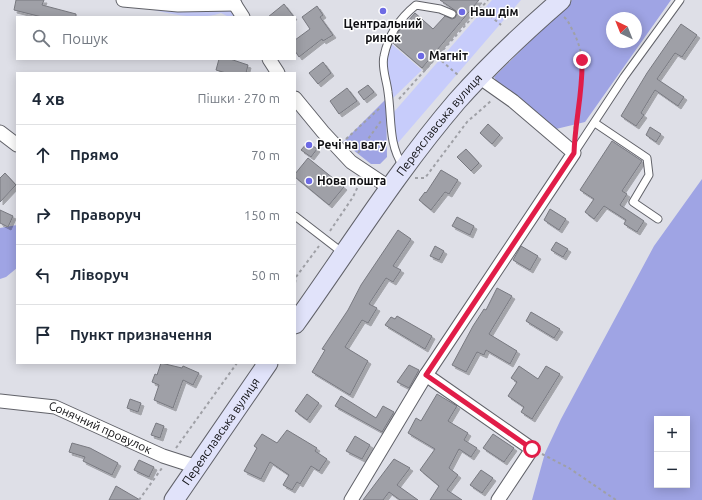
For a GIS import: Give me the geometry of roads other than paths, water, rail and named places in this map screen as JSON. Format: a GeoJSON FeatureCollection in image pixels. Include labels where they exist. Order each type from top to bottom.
{"type":"FeatureCollection","features":[{"type":"Feature","properties":{"kind":"main road","name":"Переяславська вулиця"},"geometry":{"type":"LineString","coordinates":[[296,323],[404,168],[436,126],[479,77],[557,3]]}},
{"type":"Feature","properties":{"kind":"main road","name":"Переяславська вулиця"},"geometry":{"type":"LineString","coordinates":[[174,500],[267,364]]}},
{"type":"Feature","properties":{"kind":"street"},"geometry":{"type":"LineString","coordinates":[[123,0],[169,5],[234,2],[242,16]]}},
{"type":"Feature","properties":{"kind":"street"},"geometry":{"type":"LineString","coordinates":[[270,60],[277,72]]}},
{"type":"Feature","properties":{"kind":"street"},"geometry":{"type":"LineString","coordinates":[[351,500],[426,375],[574,153],[512,101],[479,77]]}},
{"type":"Feature","properties":{"kind":"street"},"geometry":{"type":"LineString","coordinates":[[296,99],[337,148],[364,172],[390,188]]}},
{"type":"Feature","properties":{"kind":"street"},"geometry":{"type":"LineString","coordinates":[[0,132],[16,144]]}},
{"type":"Feature","properties":{"kind":"street"},"geometry":{"type":"LineString","coordinates":[[426,375],[532,449],[498,500]]}},
{"type":"Feature","properties":{"kind":"street","name":"Сонячний провулок"},"geometry":{"type":"LineString","coordinates":[[0,401],[48,406],[62,410],[169,458],[197,467]]}},
{"type":"Feature","properties":{"kind":"lane"},"geometry":{"type":"LineString","coordinates":[[574,153],[624,77],[680,0]]}},
{"type":"Feature","properties":{"kind":"lane"},"geometry":{"type":"LineString","coordinates":[[404,168],[394,149],[383,59],[390,39],[398,23],[416,5],[440,9],[452,14]]}},
{"type":"Feature","properties":{"kind":"lane"},"geometry":{"type":"LineString","coordinates":[[595,122],[647,158],[649,175],[633,202],[658,219]]}},
{"type":"Feature","properties":{"kind":"lane"},"geometry":{"type":"LineString","coordinates":[[296,217],[345,254]]}},
{"type":"Feature","properties":{"kind":"place","name":"Центральний ринок"},"geometry":{"type":"Point","coordinates":[383,11]}},
{"type":"Feature","properties":{"kind":"place","name":"Наш дім"},"geometry":{"type":"Point","coordinates":[462,12]}},
{"type":"Feature","properties":{"kind":"place","name":"Магніт"},"geometry":{"type":"Point","coordinates":[421,56]}},
{"type":"Feature","properties":{"kind":"place","name":"Речі на вагу"},"geometry":{"type":"Point","coordinates":[309,145]}},
{"type":"Feature","properties":{"kind":"place","name":"Нова пошта"},"geometry":{"type":"Point","coordinates":[309,181]}}]}
